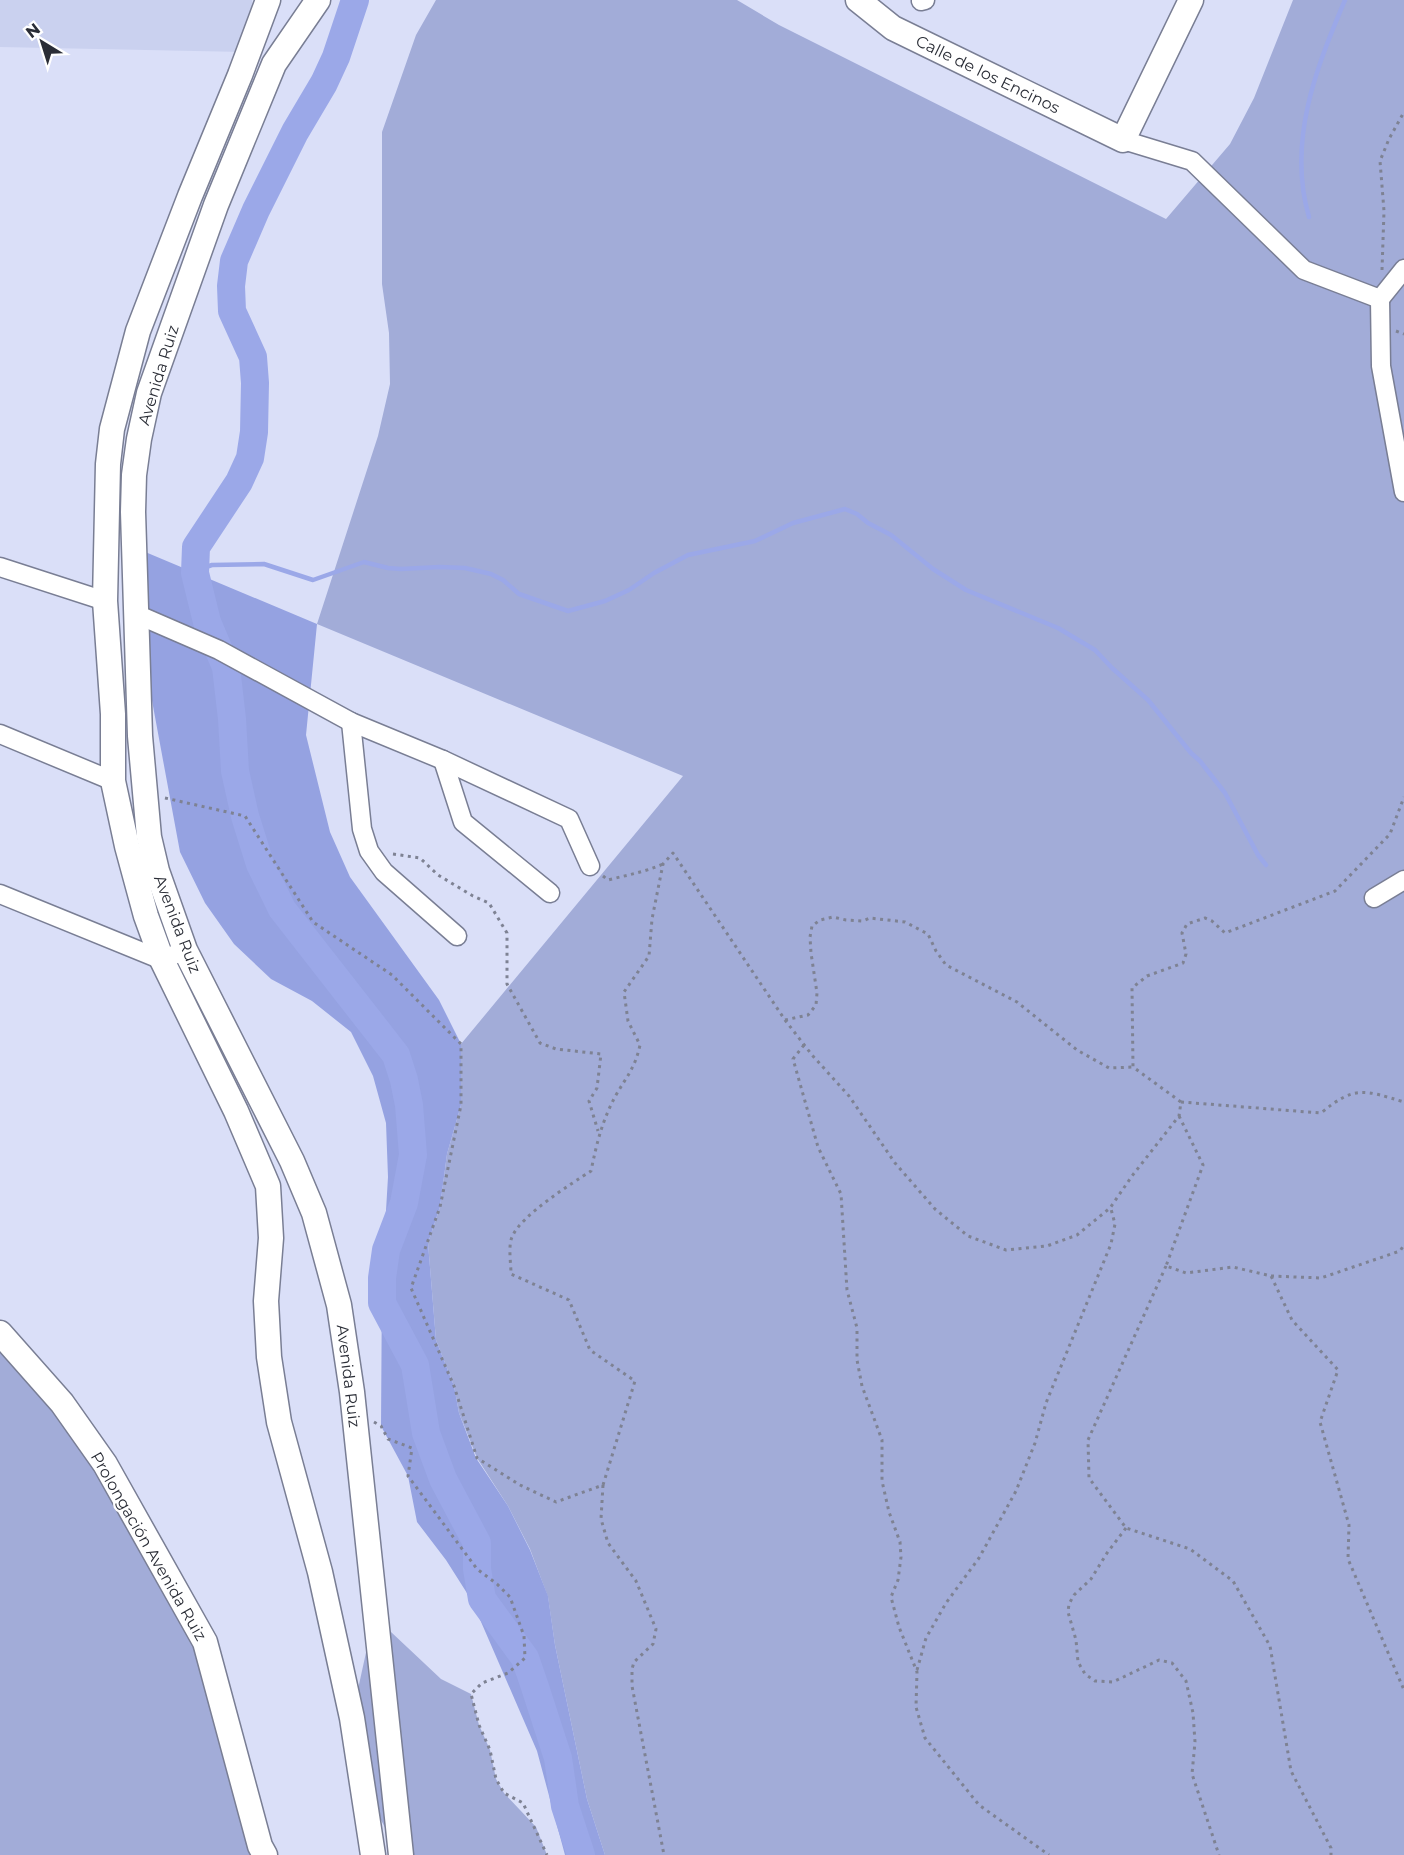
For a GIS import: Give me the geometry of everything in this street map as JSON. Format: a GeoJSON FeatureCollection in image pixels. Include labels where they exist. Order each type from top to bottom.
{"type":"FeatureCollection","features":[{"type":"Feature","properties":{"kind":"street","name":"Avenida Ruiz"},"geometry":{"type":"LineString","coordinates":[[268,0],[138,331],[112,429],[108,464],[105,601],[113,714],[113,780],[127,846],[146,916],[162,960],[237,1111],[268,1186],[271,1238],[266,1301],[269,1357],[279,1422],[320,1572],[352,1718],[373,1855]]}},
{"type":"Feature","properties":{"kind":"street","name":"Avenida Ruiz"},"geometry":{"type":"LineString","coordinates":[[318,0],[274,64],[216,205],[149,393],[134,475],[133,512],[140,736],[149,837],[157,871],[185,950],[292,1161],[314,1213],[339,1305],[353,1404],[400,1855]]}},
{"type":"Feature","properties":{"kind":"street","name":"Calle de los Encinos"},"geometry":{"type":"LineString","coordinates":[[858,0],[893,28],[1123,140]]}},
{"type":"Feature","properties":{"kind":"street"},"geometry":{"type":"LineString","coordinates":[[1191,0],[1123,140],[1192,161],[1304,270],[1380,299]]}},
{"type":"Feature","properties":{"kind":"street"},"geometry":{"type":"LineString","coordinates":[[190,196],[216,205]]}},
{"type":"Feature","properties":{"kind":"street"},"geometry":{"type":"LineString","coordinates":[[1404,269],[1380,299],[1381,366],[1404,492]]}},
{"type":"Feature","properties":{"kind":"street"},"geometry":{"type":"LineString","coordinates":[[0,567],[105,601]]}},
{"type":"Feature","properties":{"kind":"street"},"geometry":{"type":"LineString","coordinates":[[136,614],[219,651],[351,722],[443,760],[569,819],[590,866]]}},
{"type":"Feature","properties":{"kind":"street"},"geometry":{"type":"LineString","coordinates":[[351,722],[362,828],[369,851],[384,872],[457,936]]}},
{"type":"Feature","properties":{"kind":"street"},"geometry":{"type":"LineString","coordinates":[[0,734],[113,780]]}},
{"type":"Feature","properties":{"kind":"street"},"geometry":{"type":"LineString","coordinates":[[443,760],[463,822],[550,893]]}},
{"type":"Feature","properties":{"kind":"street"},"geometry":{"type":"LineString","coordinates":[[1374,898],[1404,880]]}},
{"type":"Feature","properties":{"kind":"street"},"geometry":{"type":"LineString","coordinates":[[0,894],[162,960],[185,950]]}},
{"type":"Feature","properties":{"kind":"street","name":"Prolongación Avenida Ruiz"},"geometry":{"type":"LineString","coordinates":[[0,1333],[62,1403],[105,1464],[205,1642],[226,1726],[260,1846],[265,1855]]}},
{"type":"Feature","properties":{"kind":"path"},"geometry":{"type":"LineString","coordinates":[[1380,299],[1384,211],[1380,161],[1404,112]]}},
{"type":"Feature","properties":{"kind":"path"},"geometry":{"type":"LineString","coordinates":[[155,796],[245,816],[313,922],[392,975],[461,1044],[461,1104],[440,1207],[411,1287],[454,1386],[477,1458],[520,1485],[556,1502],[603,1485]]}},
{"type":"Feature","properties":{"kind":"path"},"geometry":{"type":"LineString","coordinates":[[1133,1068],[1132,988],[1147,976],[1183,963],[1186,954],[1182,933],[1187,924],[1205,918],[1225,933],[1335,891],[1390,834],[1404,797]]}},
{"type":"Feature","properties":{"kind":"path"},"geometry":{"type":"LineString","coordinates":[[369,851],[420,858],[438,875],[489,903],[507,933],[507,984],[540,1043],[556,1049],[601,1054],[597,1088],[589,1101],[599,1132]]}},
{"type":"Feature","properties":{"kind":"path"},"geometry":{"type":"LineString","coordinates":[[590,866],[608,880],[642,873],[663,864],[673,854],[804,1045],[849,1096],[902,1170],[935,1209],[968,1236],[1006,1250],[1047,1246],[1077,1236],[1110,1208],[1179,1116],[1181,1102]]}},
{"type":"Feature","properties":{"kind":"path"},"geometry":{"type":"LineString","coordinates":[[663,864],[652,919],[650,956],[624,992],[628,1021],[640,1045],[636,1063],[616,1096],[599,1132],[591,1171],[556,1193],[521,1224],[512,1238],[511,1274],[570,1300],[590,1350],[635,1382],[603,1485],[601,1519],[608,1542],[636,1581],[656,1629],[653,1644],[634,1662],[632,1686],[664,1855]]}},
{"type":"Feature","properties":{"kind":"path"},"geometry":{"type":"LineString","coordinates":[[785,1020],[808,1016],[816,1005],[818,993],[813,975],[810,937],[812,927],[820,920],[833,917],[846,920],[862,921],[870,918],[905,922],[928,934],[946,965],[1017,1002],[1077,1050],[1108,1068],[1133,1068],[1181,1102],[1321,1113],[1339,1098],[1365,1091],[1404,1102]]}},
{"type":"Feature","properties":{"kind":"path"},"geometry":{"type":"LineString","coordinates":[[804,1045],[793,1059],[818,1147],[841,1194],[848,1290],[857,1328],[857,1360],[862,1386],[882,1440],[882,1481],[889,1512],[900,1542],[902,1557],[898,1580],[891,1597],[899,1627],[917,1672]]}},
{"type":"Feature","properties":{"kind":"path"},"geometry":{"type":"LineString","coordinates":[[1179,1116],[1203,1165],[1166,1266],[1088,1440],[1089,1478],[1126,1527],[1190,1549],[1233,1581],[1270,1646],[1291,1771],[1331,1848],[1330,1855]]}},
{"type":"Feature","properties":{"kind":"path"},"geometry":{"type":"LineString","coordinates":[[1049,1855],[980,1806],[925,1738],[916,1707],[917,1672],[926,1638],[946,1604],[979,1557],[1016,1491],[1035,1443],[1046,1403],[1111,1244],[1115,1224],[1110,1208]]}},
{"type":"Feature","properties":{"kind":"path"},"geometry":{"type":"LineString","coordinates":[[1166,1266],[1186,1273],[1233,1267],[1271,1276],[1322,1278],[1400,1251],[1404,1245]]}},
{"type":"Feature","properties":{"kind":"path"},"geometry":{"type":"LineString","coordinates":[[1271,1276],[1292,1320],[1338,1370],[1320,1422],[1349,1525],[1348,1559],[1404,1690]]}},
{"type":"Feature","properties":{"kind":"path"},"geometry":{"type":"LineString","coordinates":[[366,1417],[381,1426],[388,1439],[412,1448],[408,1476],[477,1569],[510,1597],[524,1636],[525,1658],[508,1673],[482,1683],[471,1694],[479,1725],[490,1750],[496,1779],[504,1793],[523,1803],[547,1855]]}},
{"type":"Feature","properties":{"kind":"path"},"geometry":{"type":"LineString","coordinates":[[1126,1527],[1092,1579],[1074,1595],[1069,1604],[1068,1612],[1076,1640],[1078,1662],[1085,1674],[1095,1681],[1113,1682],[1159,1660],[1172,1663],[1186,1681],[1196,1742],[1192,1774],[1219,1855]]}},
{"type":"Feature","properties":{"kind":"shaded area"},"geometry":{"type":"Polygon","coordinates":[[[0,0],[252,0],[253,17],[244,52],[0,47],[0,0]]]}},
{"type":"Feature","properties":{"kind":"shaded area"},"geometry":{"type":"Polygon","coordinates":[[[436,0],[737,0],[779,25],[1166,219],[1230,144],[1254,98],[1293,0],[1404,0],[1404,1855],[605,1855],[587,1799],[555,1645],[548,1597],[530,1549],[508,1506],[477,1458],[459,1413],[454,1386],[436,1340],[428,1243],[440,1207],[447,1154],[461,1105],[461,1044],[683,776],[317,624],[378,436],[390,384],[389,333],[382,284],[382,132],[416,35],[436,0]]]}},
{"type":"Feature","properties":{"kind":"shaded area"},"geometry":{"type":"Polygon","coordinates":[[[131,546],[317,624],[306,735],[330,832],[350,877],[439,1000],[461,1044],[461,1105],[447,1154],[440,1207],[428,1243],[436,1340],[454,1386],[459,1413],[476,1458],[508,1506],[530,1550],[548,1596],[555,1645],[587,1799],[605,1855],[565,1855],[537,1751],[472,1601],[446,1560],[417,1522],[408,1476],[381,1426],[382,1278],[388,1177],[386,1123],[373,1076],[351,1032],[312,1001],[271,979],[234,944],[205,903],[180,852],[136,614],[131,546]]]}},
{"type":"Feature","properties":{"kind":"shaded area"},"geometry":{"type":"Polygon","coordinates":[[[0,1336],[58,1402],[194,1625],[269,1855],[0,1855],[0,1336]]]}},
{"type":"Feature","properties":{"kind":"shaded area"},"geometry":{"type":"Polygon","coordinates":[[[374,1616],[441,1679],[471,1694],[479,1725],[490,1750],[496,1779],[504,1793],[536,1827],[547,1855],[400,1855],[369,1798],[353,1712],[374,1616]]]}},
{"type":"Feature","properties":{"kind":"waterway"},"geometry":{"type":"LineString","coordinates":[[355,0],[336,57],[324,83],[295,132],[256,210],[234,261],[231,286],[232,311],[253,357],[254,432],[250,458],[239,482],[196,547],[195,573],[207,622],[226,667],[235,771],[245,816],[260,864],[282,909],[396,1055],[404,1080],[409,1105],[413,1155],[404,1203],[386,1250],[382,1278],[382,1303],[415,1365],[426,1433],[443,1479],[477,1543],[477,1569],[482,1599],[525,1658],[558,1758],[565,1806],[581,1855]]}},
{"type":"Feature","properties":{"kind":"waterway"},"geometry":{"type":"LineString","coordinates":[[1309,217],[1303,189],[1301,161],[1303,133],[1315,79],[1345,0]]}},
{"type":"Feature","properties":{"kind":"waterway"},"geometry":{"type":"LineString","coordinates":[[195,573],[212,565],[264,564],[313,580],[364,562],[401,569],[465,568],[491,574],[503,580],[519,594],[568,611],[605,601],[629,590],[654,573],[688,555],[755,541],[793,523],[845,509],[891,535],[933,569],[966,590],[1058,628],[1095,650],[1148,700],[1200,761],[1225,793],[1258,855],[1266,865]]}}]}
